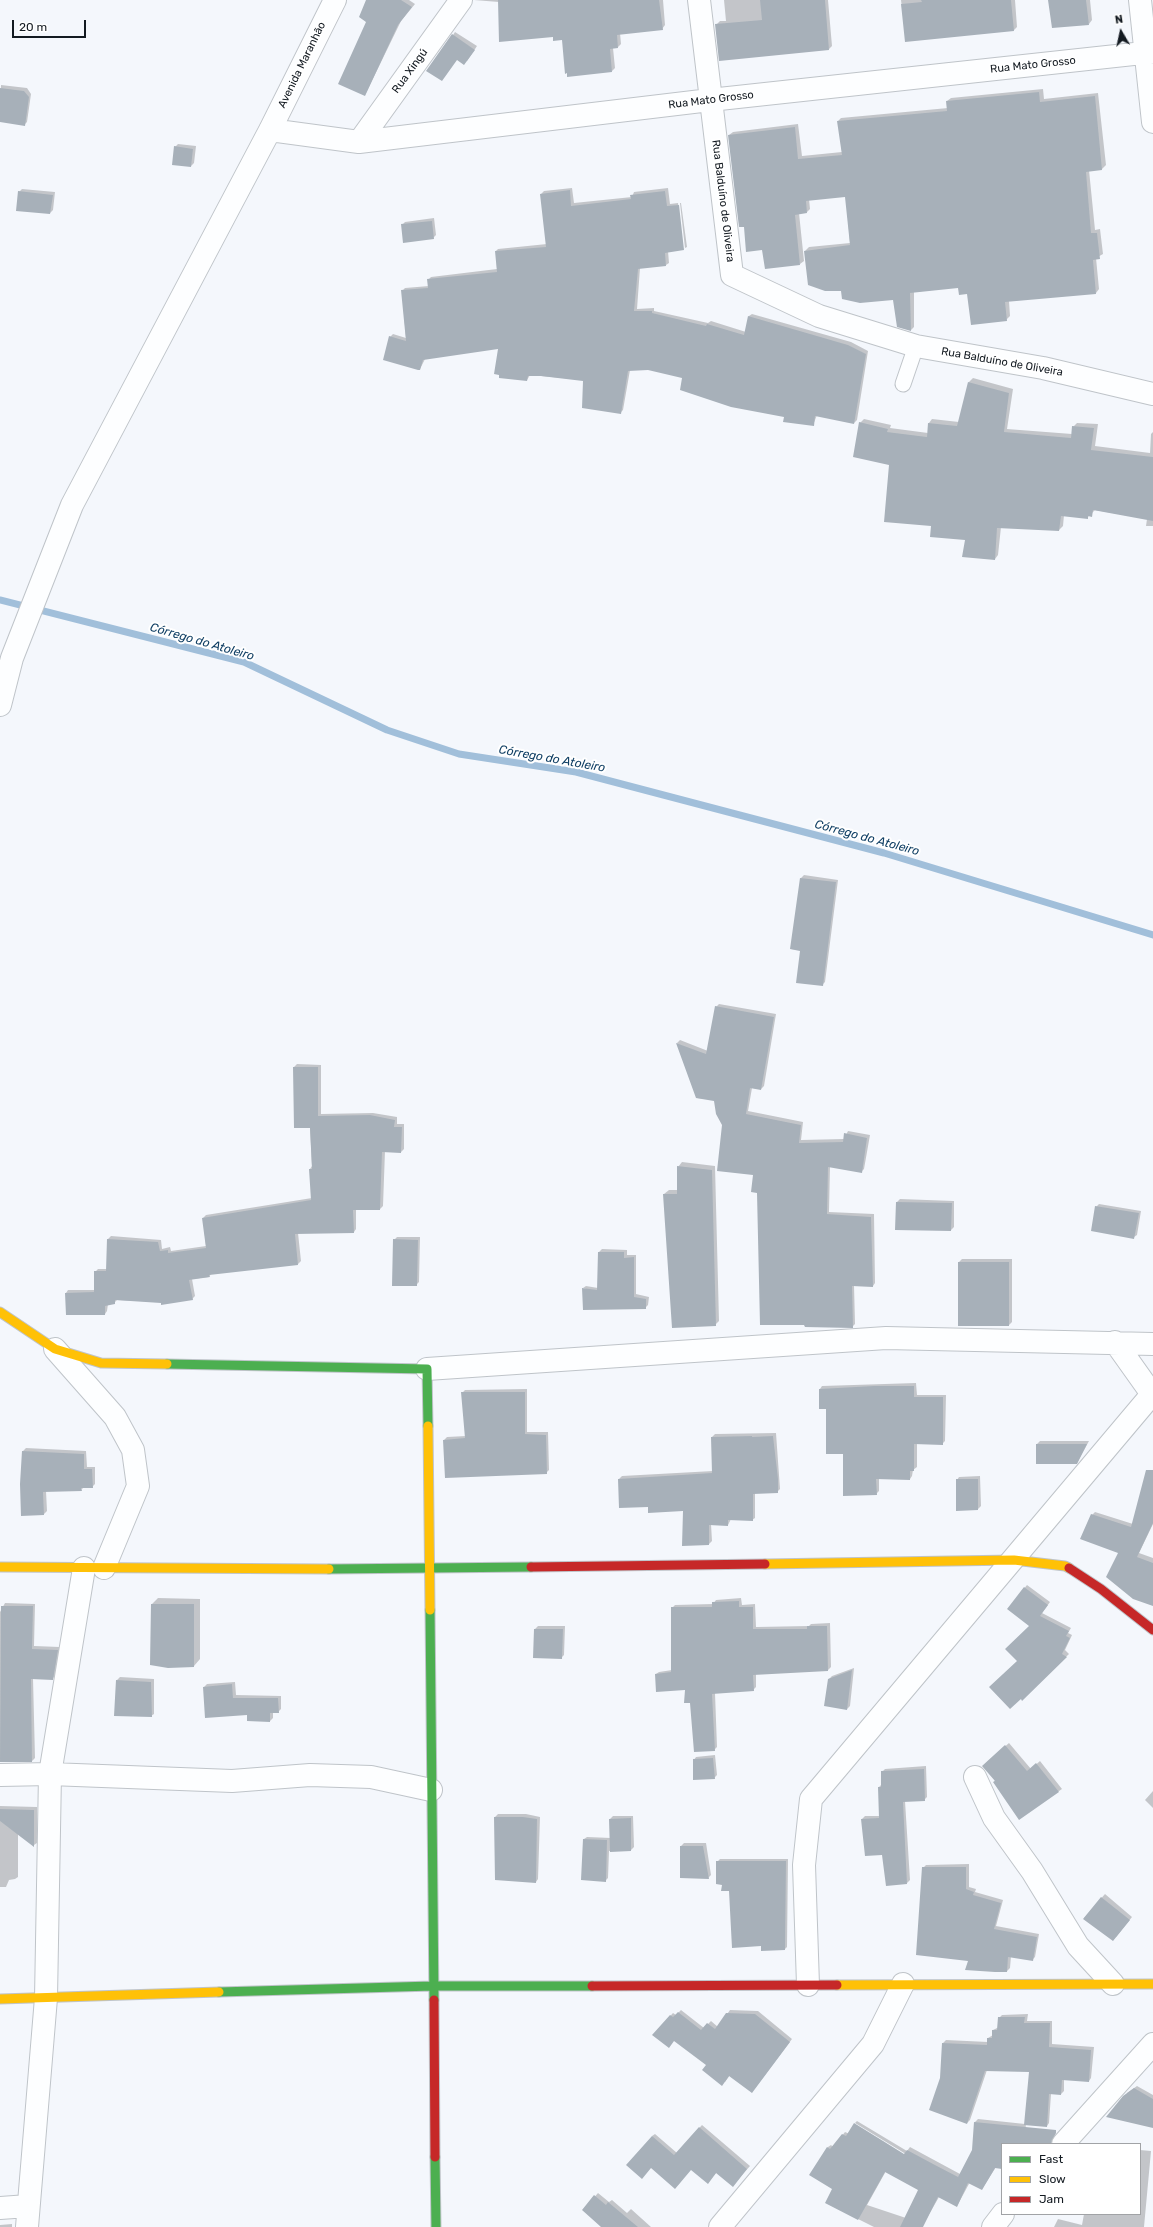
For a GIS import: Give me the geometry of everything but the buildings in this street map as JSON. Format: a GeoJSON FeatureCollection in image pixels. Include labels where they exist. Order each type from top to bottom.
{"type":"FeatureCollection","features":[{"type":"Feature","properties":{"kind":"street","name":"Avenida Maranhão"},"geometry":{"type":"LineString","coordinates":[[0,705],[12,658],[72,505],[270,130],[335,0]]}},
{"type":"Feature","properties":{"kind":"street","name":"Rua Xingú"},"geometry":{"type":"LineString","coordinates":[[359,142],[461,0]]}},
{"type":"Feature","properties":{"kind":"street","name":"Rua Balduíno de Oliveira"},"geometry":{"type":"LineString","coordinates":[[699,0],[732,275],[819,316],[916,346],[1043,368],[1153,394]]}},
{"type":"Feature","properties":{"kind":"street"},"geometry":{"type":"LineString","coordinates":[[1140,0],[1149,52],[1153,122]]}},
{"type":"Feature","properties":{"kind":"street","name":"Rua Mato Grosso"},"geometry":{"type":"LineString","coordinates":[[270,130],[359,142],[710,100],[1149,52]]}},
{"type":"Feature","properties":{"kind":"street"},"geometry":{"type":"LineString","coordinates":[[0,1312],[56,1349],[115,1417],[133,1450],[138,1486],[94,1568],[50,1774],[46,1998],[28,2216],[0,2208]]}},
{"type":"Feature","properties":{"kind":"street"},"geometry":{"type":"LineString","coordinates":[[56,1349],[101,1363],[427,1369],[886,1338],[1153,1344]]}},
{"type":"Feature","properties":{"kind":"street"},"geometry":{"type":"LineString","coordinates":[[808,1985],[804,1865],[811,1799],[1153,1394],[1115,1342]]}},
{"type":"Feature","properties":{"kind":"street"},"geometry":{"type":"LineString","coordinates":[[427,1369],[436,2227]]}},
{"type":"Feature","properties":{"kind":"street"},"geometry":{"type":"LineString","coordinates":[[0,1567],[429,1569],[1014,1560],[1066,1566],[1101,1589],[1153,1630]]}},
{"type":"Feature","properties":{"kind":"street"},"geometry":{"type":"LineString","coordinates":[[0,1775],[50,1774],[232,1781],[310,1775],[371,1777],[431,1790]]}},
{"type":"Feature","properties":{"kind":"street"},"geometry":{"type":"LineString","coordinates":[[975,1777],[994,1818],[1032,1871],[1078,1946],[1113,1984]]}},
{"type":"Feature","properties":{"kind":"street"},"geometry":{"type":"LineString","coordinates":[[720,2227],[873,2044],[902,1984]]}},
{"type":"Feature","properties":{"kind":"street"},"geometry":{"type":"LineString","coordinates":[[0,1999],[433,1986],[1153,1984]]}},
{"type":"Feature","properties":{"kind":"street"},"geometry":{"type":"LineString","coordinates":[[1064,2143],[1153,2044]]}},
{"type":"Feature","properties":{"kind":"street"},"geometry":{"type":"LineString","coordinates":[[993,2227],[1002,2215]]}},
{"type":"Feature","properties":{"kind":"lane"},"geometry":{"type":"LineString","coordinates":[[903,384],[916,346]]}},
{"type":"Feature","properties":{"kind":"waterway","name":"Córrego do Atoleiro"},"geometry":{"type":"LineString","coordinates":[[0,600],[244,662],[387,730],[459,754],[576,772],[884,853],[1153,935]]}},
{"type":"Feature","properties":{"kind":"traffic: fast"},"geometry":{"type":"LineString","coordinates":[[167,1364],[427,1369],[428,1426]]}},
{"type":"Feature","properties":{"kind":"traffic: fast"},"geometry":{"type":"LineString","coordinates":[[329,1569],[531,1567]]}},
{"type":"Feature","properties":{"kind":"traffic: fast"},"geometry":{"type":"LineString","coordinates":[[430,1610],[434,2000]]}},
{"type":"Feature","properties":{"kind":"traffic: fast"},"geometry":{"type":"LineString","coordinates":[[219,1992],[433,1986],[592,1986]]}},
{"type":"Feature","properties":{"kind":"traffic: fast"},"geometry":{"type":"LineString","coordinates":[[435,2157],[436,2227]]}},
{"type":"Feature","properties":{"kind":"traffic: slow"},"geometry":{"type":"LineString","coordinates":[[0,1312],[55,1349],[101,1363],[167,1364]]}},
{"type":"Feature","properties":{"kind":"traffic: slow"},"geometry":{"type":"LineString","coordinates":[[428,1426],[430,1610]]}},
{"type":"Feature","properties":{"kind":"traffic: slow"},"geometry":{"type":"LineString","coordinates":[[765,1564],[1014,1560],[1065,1566],[1069,1568]]}},
{"type":"Feature","properties":{"kind":"traffic: slow"},"geometry":{"type":"LineString","coordinates":[[0,1567],[329,1569]]}},
{"type":"Feature","properties":{"kind":"traffic: slow"},"geometry":{"type":"LineString","coordinates":[[837,1985],[1153,1984]]}},
{"type":"Feature","properties":{"kind":"traffic: slow"},"geometry":{"type":"LineString","coordinates":[[0,1999],[219,1992]]}},
{"type":"Feature","properties":{"kind":"traffic: jam"},"geometry":{"type":"LineString","coordinates":[[531,1567],[765,1564]]}},
{"type":"Feature","properties":{"kind":"traffic: jam"},"geometry":{"type":"LineString","coordinates":[[1069,1568],[1101,1589],[1153,1630]]}},
{"type":"Feature","properties":{"kind":"traffic: jam"},"geometry":{"type":"LineString","coordinates":[[592,1986],[837,1985]]}},
{"type":"Feature","properties":{"kind":"traffic: jam"},"geometry":{"type":"LineString","coordinates":[[434,2000],[435,2157]]}}]}
